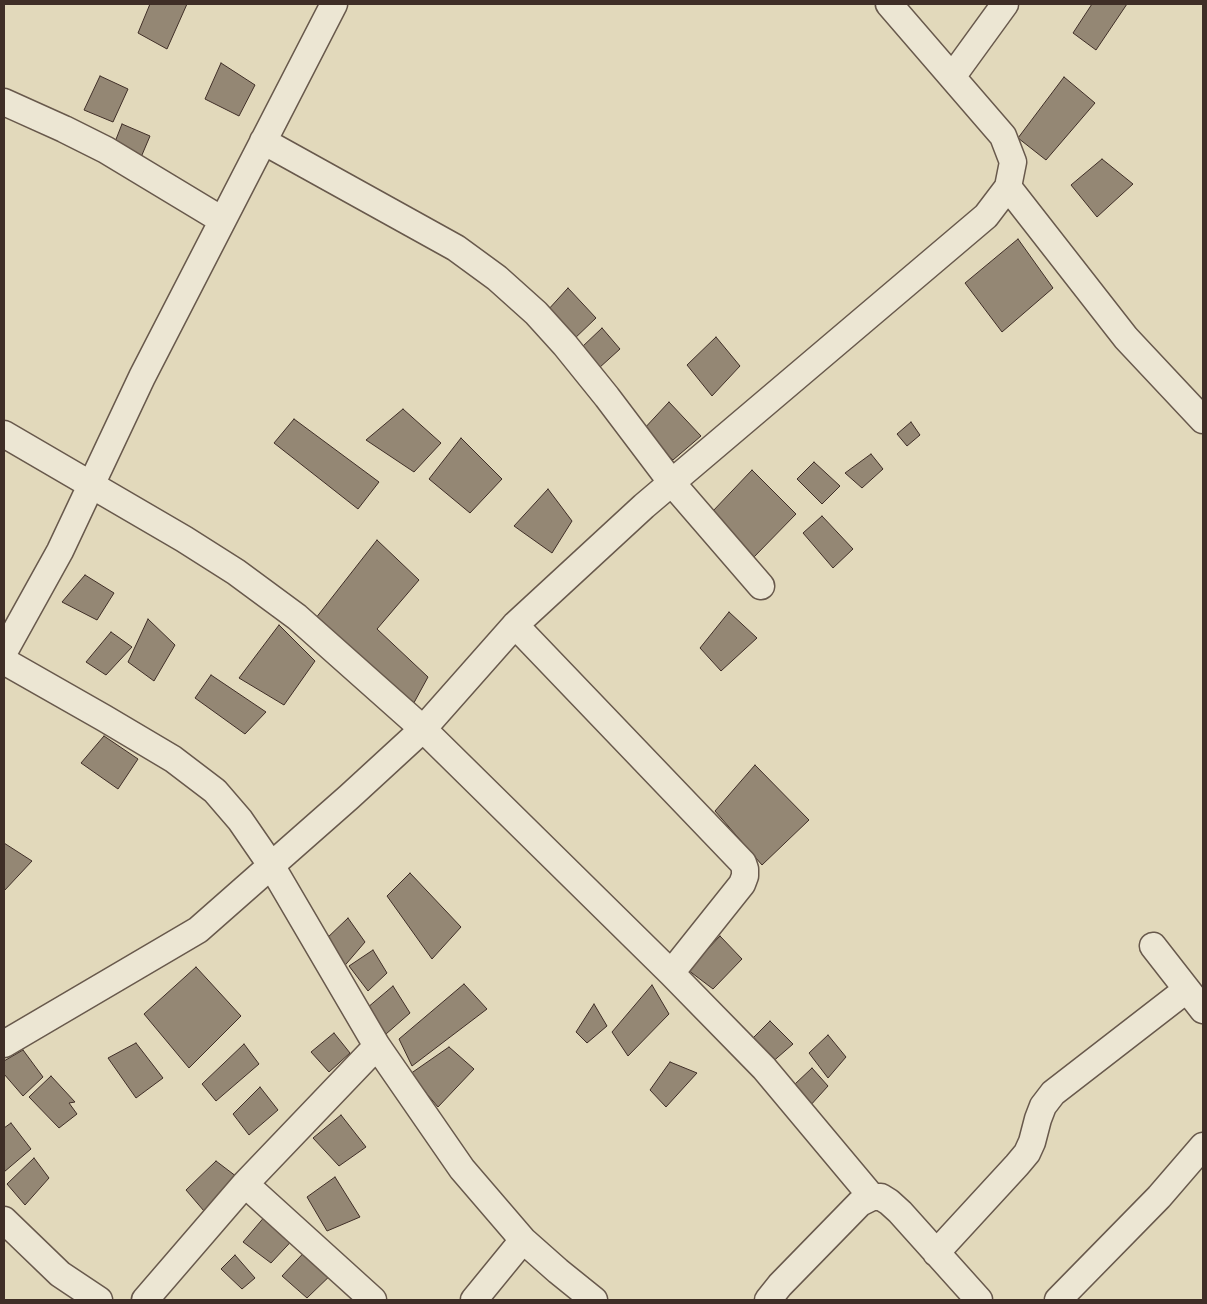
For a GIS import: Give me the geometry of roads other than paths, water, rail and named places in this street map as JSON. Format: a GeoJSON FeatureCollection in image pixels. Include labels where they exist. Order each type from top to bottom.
{"type":"FeatureCollection","features":[{"type":"Feature","properties":{"kind":"street"},"geometry":{"type":"LineString","coordinates":[[4,1044],[198,930],[272,866],[423,729],[515,625],[644,506],[986,216],[1008,187],[1013,162],[1003,136],[889,4]]}},
{"type":"Feature","properties":{"kind":"street"},"geometry":{"type":"LineString","coordinates":[[952,77],[1005,4]]}},
{"type":"Feature","properties":{"kind":"street"},"geometry":{"type":"LineString","coordinates":[[4,652],[60,551],[142,377],[263,142],[324,7]]}},
{"type":"Feature","properties":{"kind":"street"},"geometry":{"type":"LineString","coordinates":[[4,102],[106,150],[222,220]]}},
{"type":"Feature","properties":{"kind":"street"},"geometry":{"type":"LineString","coordinates":[[263,142],[456,248],[497,278],[536,313],[565,345],[672,483],[762,586]]}},
{"type":"Feature","properties":{"kind":"street"},"geometry":{"type":"LineString","coordinates":[[1008,187],[1126,338],[1203,420]]}},
{"type":"Feature","properties":{"kind":"street"},"geometry":{"type":"LineString","coordinates":[[4,434],[184,539],[236,572],[297,617],[423,729],[671,973],[764,1068],[872,1197]]}},
{"type":"Feature","properties":{"kind":"street"},"geometry":{"type":"LineString","coordinates":[[515,625],[743,863],[745,876],[742,884],[671,973]]}},
{"type":"Feature","properties":{"kind":"street"},"geometry":{"type":"LineString","coordinates":[[4,661],[173,759],[215,791],[240,820],[272,866],[376,1046],[462,1169],[523,1240],[594,1300]]}},
{"type":"Feature","properties":{"kind":"street"},"geometry":{"type":"LineString","coordinates":[[1153,946],[1203,1010]]}},
{"type":"Feature","properties":{"kind":"street"},"geometry":{"type":"LineString","coordinates":[[936,1252],[1027,1153],[1043,1106],[1053,1093],[1186,990]]}},
{"type":"Feature","properties":{"kind":"street"},"geometry":{"type":"LineString","coordinates":[[145,1300],[245,1184],[376,1046]]}},
{"type":"Feature","properties":{"kind":"street"},"geometry":{"type":"LineString","coordinates":[[1058,1300],[1159,1197],[1203,1146]]}},
{"type":"Feature","properties":{"kind":"street"},"geometry":{"type":"LineString","coordinates":[[245,1184],[373,1300]]}},
{"type":"Feature","properties":{"kind":"street"},"geometry":{"type":"LineString","coordinates":[[768,1300],[780,1285],[860,1203],[872,1197],[880,1197],[900,1212],[979,1300]]}},
{"type":"Feature","properties":{"kind":"street"},"geometry":{"type":"LineString","coordinates":[[4,1220],[86,1297]]}},
{"type":"Feature","properties":{"kind":"street"},"geometry":{"type":"LineString","coordinates":[[474,1300],[523,1240]]}}]}
